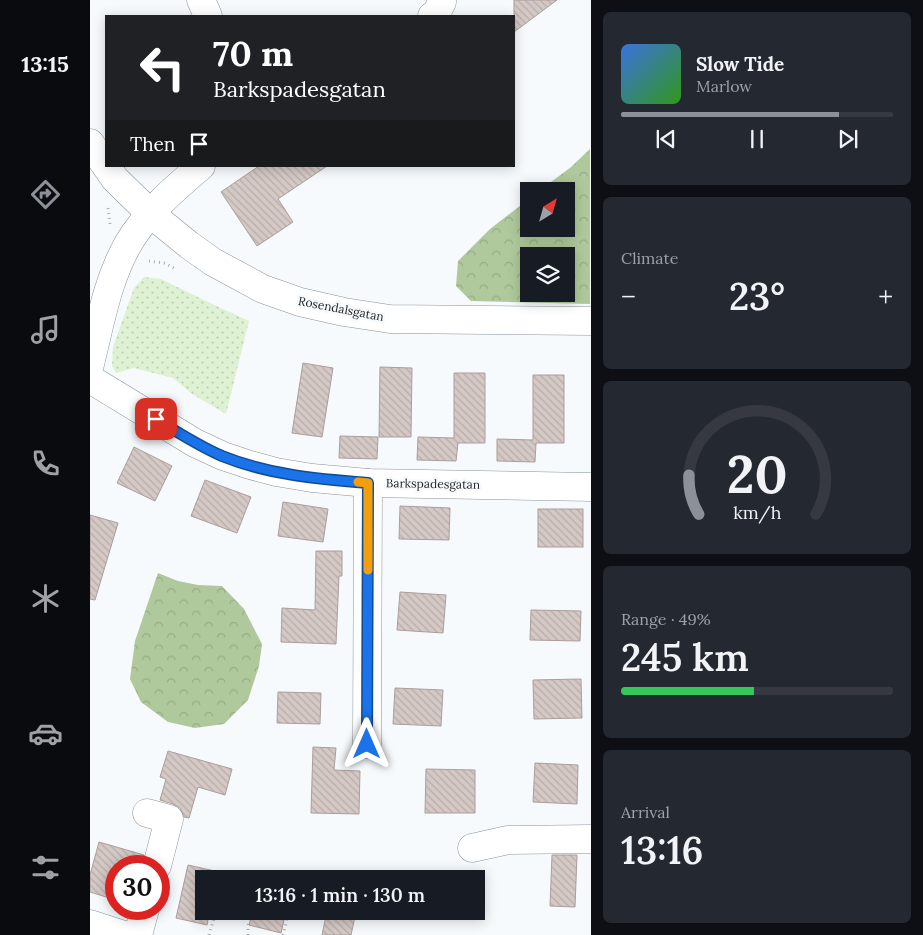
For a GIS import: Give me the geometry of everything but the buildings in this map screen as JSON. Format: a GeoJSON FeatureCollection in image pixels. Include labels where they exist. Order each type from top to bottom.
{"type":"FeatureCollection","features":[{"type":"Feature","properties":{"kind":"street"},"geometry":{"type":"LineString","coordinates":[[200,0],[208,15]]}},
{"type":"Feature","properties":{"kind":"street"},"geometry":{"type":"LineString","coordinates":[[434,15],[442,0]]}},
{"type":"Feature","properties":{"kind":"street","name":"Rosendalsgatan"},"geometry":{"type":"LineString","coordinates":[[90,143],[105,164]]}},
{"type":"Feature","properties":{"kind":"street","name":"Rosendalsgatan"},"geometry":{"type":"LineString","coordinates":[[107,167],[116,179],[151,214],[188,245],[213,262],[263,289],[300,302],[344,312],[390,319],[590,321]]}},
{"type":"Feature","properties":{"kind":"street"},"geometry":{"type":"LineString","coordinates":[[90,364],[98,288],[151,214],[170,193],[200,167]]}},
{"type":"Feature","properties":{"kind":"street","name":"Barkspadesgatan"},"geometry":{"type":"LineString","coordinates":[[90,379],[195,443],[223,456],[276,472],[312,478],[368,483],[590,487]]}},
{"type":"Feature","properties":{"kind":"street"},"geometry":{"type":"LineString","coordinates":[[367,744],[368,483]]}},
{"type":"Feature","properties":{"kind":"street"},"geometry":{"type":"LineString","coordinates":[[147,813],[170,820],[160,855]]}},
{"type":"Feature","properties":{"kind":"street"},"geometry":{"type":"LineString","coordinates":[[472,848],[508,840],[590,839]]}},
{"type":"Feature","properties":{"kind":"street"},"geometry":{"type":"LineString","coordinates":[[138,935],[142,920]]}},
{"type":"Feature","properties":{"kind":"street"},"geometry":{"type":"LineString","coordinates":[[90,924],[124,935]]}},
{"type":"Feature","properties":{"kind":"path"},"geometry":{"type":"LineString","coordinates":[[209,935],[213,920]]}},
{"type":"Feature","properties":{"kind":"path"},"geometry":{"type":"LineString","coordinates":[[248,935],[249,920]]}},
{"type":"Feature","properties":{"kind":"path"},"geometry":{"type":"LineString","coordinates":[[283,935],[287,920]]}},
{"type":"Feature","properties":{"kind":"green space"},"geometry":{"type":"Polygon","coordinates":[[[590,149],[590,304],[471,301],[456,286],[458,261],[490,229],[520,206],[520,238],[575,238],[575,182],[551,182],[590,149]]]}},
{"type":"Feature","properties":{"kind":"green space"},"geometry":{"type":"Polygon","coordinates":[[[144,277],[161,279],[249,321],[226,414],[192,394],[173,378],[134,368],[116,373],[112,366],[113,347],[134,288],[144,277]]]}},
{"type":"Feature","properties":{"kind":"green space"},"geometry":{"type":"Polygon","coordinates":[[[158,573],[178,581],[198,585],[222,586],[244,609],[262,644],[259,666],[248,700],[224,724],[195,728],[168,722],[141,702],[130,679],[135,641],[158,573]]]}},
{"type":"Feature","properties":{"kind":"slow traffic"},"geometry":{"type":"LineString","coordinates":[[358,482],[368,483],[368,570]]}},
{"type":"Feature","properties":{"kind":"route"},"geometry":{"type":"LineString","coordinates":[[156,419],[195,443],[223,456],[250,465],[276,472],[312,478],[368,483],[367,744]]}}]}
